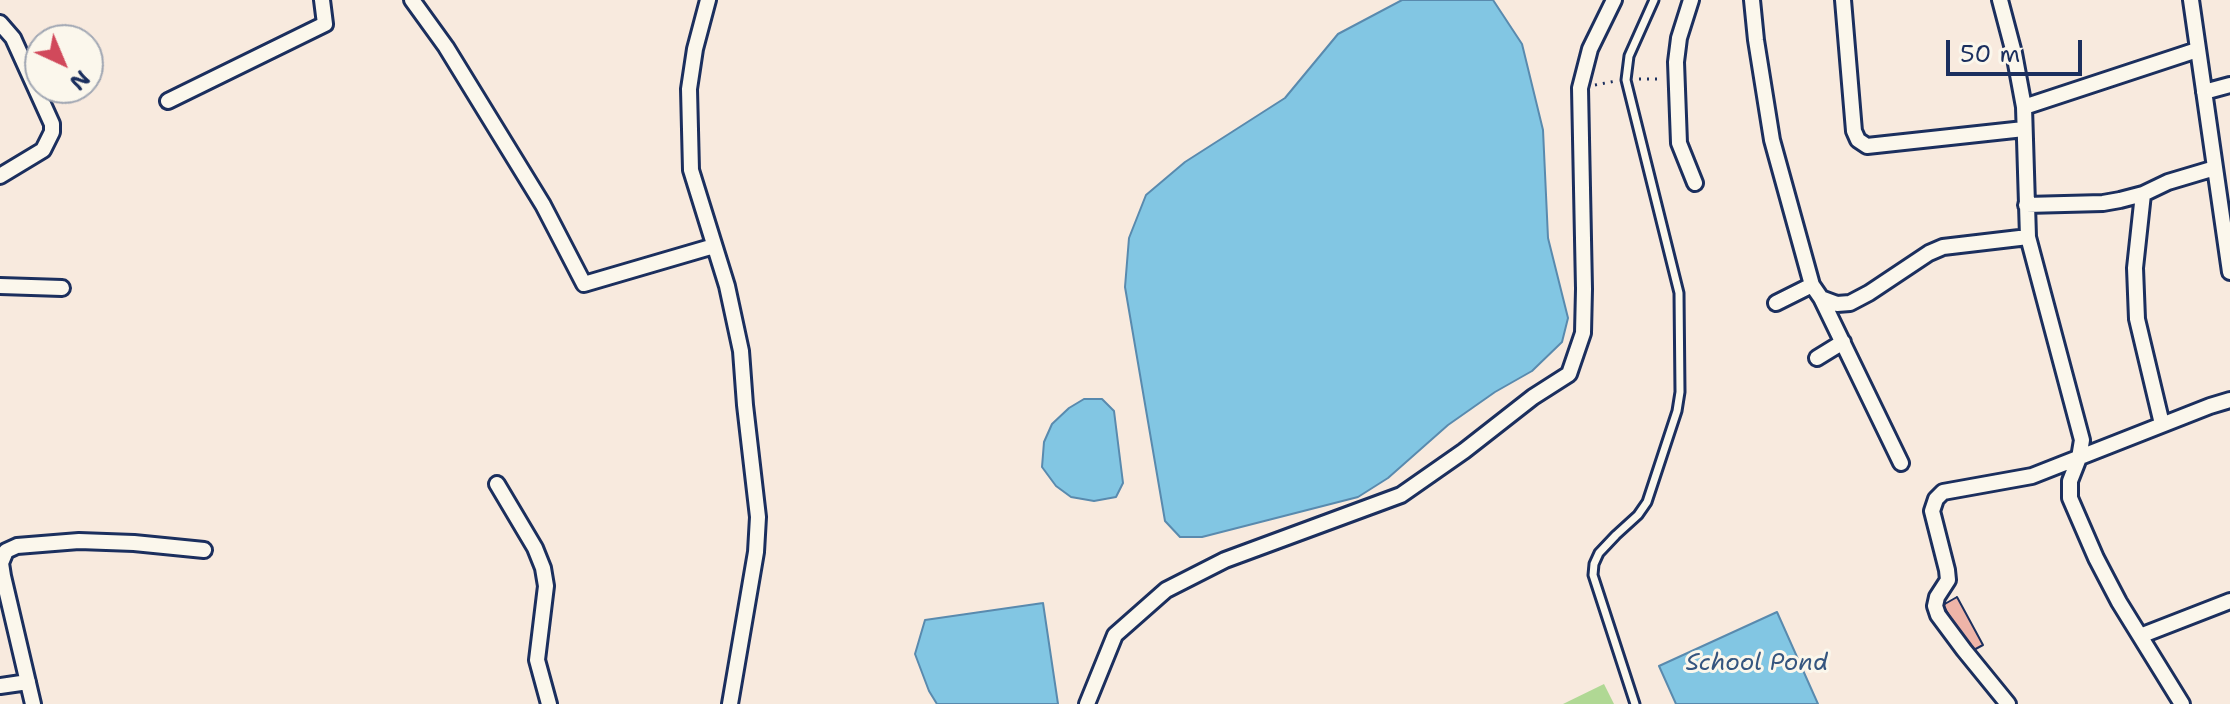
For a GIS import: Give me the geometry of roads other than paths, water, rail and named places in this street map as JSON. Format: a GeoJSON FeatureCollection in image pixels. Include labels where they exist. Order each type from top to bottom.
{"type":"FeatureCollection","features":[{"type":"Feature","properties":{"kind":"street"},"geometry":{"type":"LineString","coordinates":[[168,101],[325,24],[322,0]]}},
{"type":"Feature","properties":{"kind":"street"},"geometry":{"type":"LineString","coordinates":[[412,0],[446,47],[543,205],[584,284],[714,246]]}},
{"type":"Feature","properties":{"kind":"street"},"geometry":{"type":"LineString","coordinates":[[708,0],[695,49],[689,89],[691,170],[727,286],[741,351],[758,517],[756,552],[730,704]]}},
{"type":"Feature","properties":{"kind":"street"},"geometry":{"type":"LineString","coordinates":[[1087,704],[1115,635],[1166,590],[1225,560],[1401,495],[1569,374],[1583,333],[1580,88],[1590,49],[1614,0]]}},
{"type":"Feature","properties":{"kind":"street"},"geometry":{"type":"LineString","coordinates":[[1691,0],[1679,38],[1676,62],[1679,143],[1695,183]]}},
{"type":"Feature","properties":{"kind":"street"},"geometry":{"type":"LineString","coordinates":[[1752,0],[1772,140],[1812,285],[1901,463]]}},
{"type":"Feature","properties":{"kind":"street"},"geometry":{"type":"LineString","coordinates":[[1843,0],[1854,131],[1858,140],[1867,146],[2024,129]]}},
{"type":"Feature","properties":{"kind":"street"},"geometry":{"type":"LineString","coordinates":[[2000,0],[2024,107],[2028,237],[2082,440],[2070,481],[2070,498],[2119,602],[2182,704]]}},
{"type":"Feature","properties":{"kind":"street"},"geometry":{"type":"LineString","coordinates":[[2191,0],[2215,168],[2224,197],[2230,272]]}},
{"type":"Feature","properties":{"kind":"street"},"geometry":{"type":"LineString","coordinates":[[0,23],[13,38],[52,124],[52,132],[43,150],[0,176]]}},
{"type":"Feature","properties":{"kind":"street"},"geometry":{"type":"LineString","coordinates":[[2024,107],[2197,50]]}},
{"type":"Feature","properties":{"kind":"street"},"geometry":{"type":"LineString","coordinates":[[2204,92],[2230,85]]}},
{"type":"Feature","properties":{"kind":"street"},"geometry":{"type":"LineString","coordinates":[[2026,205],[2103,203],[2143,194],[2168,182],[2215,168]]}},
{"type":"Feature","properties":{"kind":"street"},"geometry":{"type":"LineString","coordinates":[[2143,194],[2135,268],[2137,319],[2162,424]]}},
{"type":"Feature","properties":{"kind":"street"},"geometry":{"type":"LineString","coordinates":[[1821,298],[1837,304],[1850,303],[1943,247],[2028,237]]}},
{"type":"Feature","properties":{"kind":"street"},"geometry":{"type":"LineString","coordinates":[[1776,303],[1812,285]]}},
{"type":"Feature","properties":{"kind":"street"},"geometry":{"type":"LineString","coordinates":[[0,286],[62,288]]}},
{"type":"Feature","properties":{"kind":"street"},"geometry":{"type":"LineString","coordinates":[[1817,358],[1843,342]]}},
{"type":"Feature","properties":{"kind":"street"},"geometry":{"type":"LineString","coordinates":[[2008,704],[1938,615],[1935,606],[1937,597],[1948,580],[1932,511],[1936,499],[1943,492],[2032,476],[2230,400]]}},
{"type":"Feature","properties":{"kind":"street"},"geometry":{"type":"LineString","coordinates":[[497,484],[535,548],[543,568],[546,586],[537,660],[549,704]]}},
{"type":"Feature","properties":{"kind":"street"},"geometry":{"type":"LineString","coordinates":[[33,704],[3,576],[1,563],[6,551],[17,546],[79,541],[204,550]]}},
{"type":"Feature","properties":{"kind":"street"},"geometry":{"type":"LineString","coordinates":[[2140,636],[2230,601]]}},
{"type":"Feature","properties":{"kind":"street"},"geometry":{"type":"LineString","coordinates":[[0,686],[28,682]]}},
{"type":"Feature","properties":{"kind":"lane"},"geometry":{"type":"LineString","coordinates":[[1635,704],[1593,575],[1599,553],[1647,502],[1677,411],[1680,392],[1679,293],[1626,80],[1629,56],[1654,0]]}},
{"type":"Feature","properties":{"kind":"water"},"geometry":{"type":"Polygon","coordinates":[[[1402,0],[1493,0],[1522,44],[1543,130],[1548,238],[1568,318],[1562,342],[1532,371],[1448,425],[1388,478],[1358,497],[1202,537],[1180,537],[1165,521],[1125,287],[1129,238],[1146,195],[1185,162],[1285,98],[1338,34],[1402,0]]]}},
{"type":"Feature","properties":{"kind":"water"},"geometry":{"type":"Polygon","coordinates":[[[1084,399],[1102,399],[1114,411],[1123,483],[1116,497],[1094,501],[1071,497],[1056,486],[1042,467],[1044,442],[1052,424],[1084,399]]]}},
{"type":"Feature","properties":{"kind":"water"},"geometry":{"type":"Polygon","coordinates":[[[1043,603],[1058,704],[937,704],[915,654],[925,620],[1043,603]]]}},
{"type":"Feature","properties":{"kind":"water","name":"School Pond"},"geometry":{"type":"Polygon","coordinates":[[[1777,612],[1818,704],[1676,704],[1659,666],[1777,612]]]}}]}
